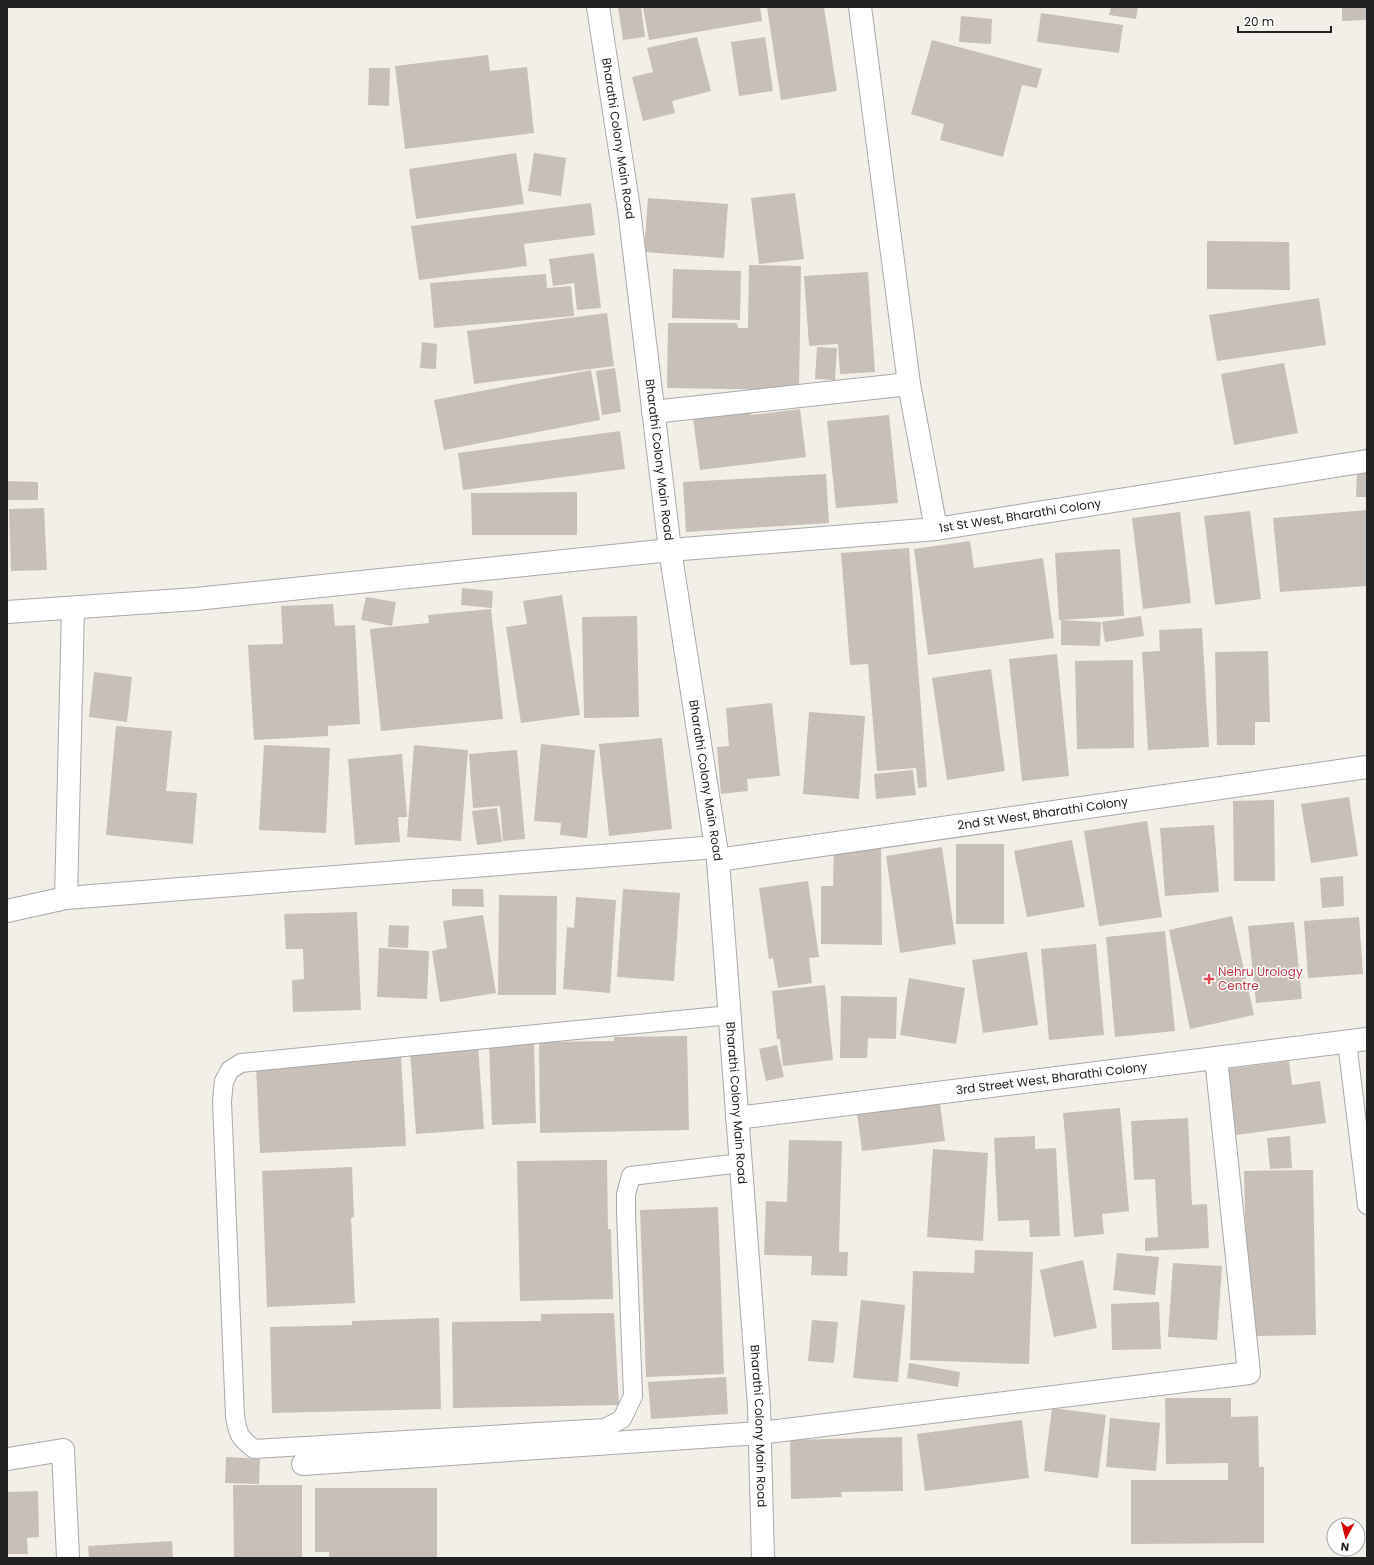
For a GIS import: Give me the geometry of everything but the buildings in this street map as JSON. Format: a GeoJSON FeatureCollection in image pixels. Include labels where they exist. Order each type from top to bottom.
{"type":"FeatureCollection","features":[{"type":"Feature","properties":{"kind":"street","name":"Bharathi Colony Main Road"},"geometry":{"type":"LineString","coordinates":[[598,7],[629,209],[670,550],[717,854],[759,1406],[763,1558]]}},
{"type":"Feature","properties":{"kind":"street"},"geometry":{"type":"LineString","coordinates":[[860,7],[909,384],[936,529]]}},
{"type":"Feature","properties":{"kind":"street"},"geometry":{"type":"LineString","coordinates":[[653,412],[909,384]]}},
{"type":"Feature","properties":{"kind":"street","name":"1st St West, Bharathi Colony"},"geometry":{"type":"LineString","coordinates":[[7,612],[196,599],[670,550],[936,529],[1367,461]]}},
{"type":"Feature","properties":{"kind":"street"},"geometry":{"type":"LineString","coordinates":[[66,898],[73,608]]}},
{"type":"Feature","properties":{"kind":"street","name":"2nd St West, Bharathi Colony"},"geometry":{"type":"LineString","coordinates":[[7,911],[66,898],[717,854],[1367,768]]}},
{"type":"Feature","properties":{"kind":"street","name":"3rd Street West, Bharathi Colony"},"geometry":{"type":"LineString","coordinates":[[737,1118],[1357,1040]]}},
{"type":"Feature","properties":{"kind":"street"},"geometry":{"type":"LineString","coordinates":[[303,1464],[760,1433],[1249,1373],[1216,1058]]}},
{"type":"Feature","properties":{"kind":"street"},"geometry":{"type":"LineString","coordinates":[[7,1456],[63,1450],[68,1558]]}},
{"type":"Feature","properties":{"kind":"lane"},"geometry":{"type":"LineString","coordinates":[[730,1015],[241,1063],[230,1070],[224,1081],[222,1101],[234,1416],[238,1432],[244,1441],[254,1449],[605,1428],[622,1419],[633,1396],[626,1212],[626,1194],[631,1176],[741,1163]]}},
{"type":"Feature","properties":{"kind":"lane"},"geometry":{"type":"LineString","coordinates":[[1357,1040],[1367,1205]]}},
{"type":"Feature","properties":{"kind":"place","name":"Nehru Urology Centre"},"geometry":{"type":"Point","coordinates":[1209,979]}}]}
